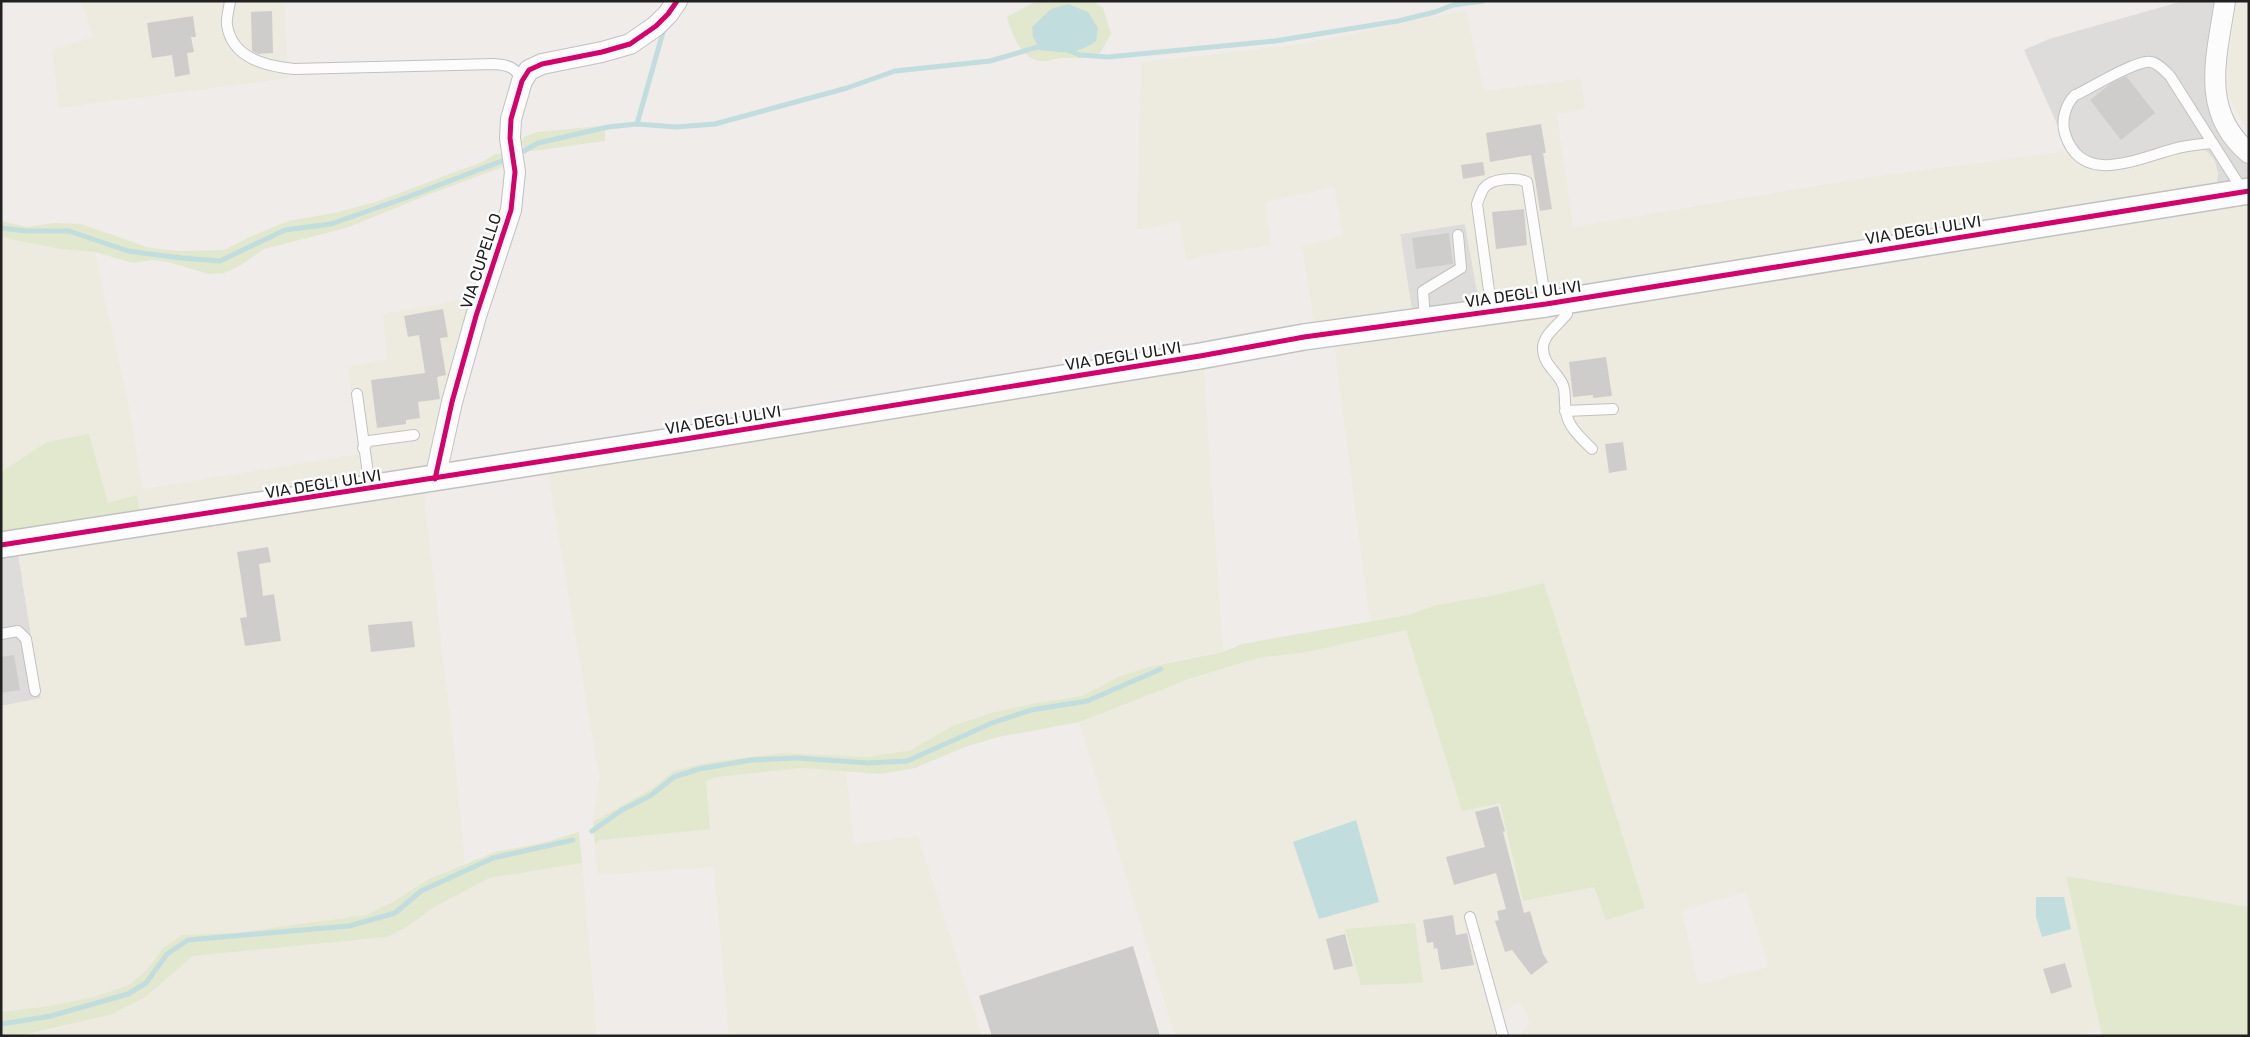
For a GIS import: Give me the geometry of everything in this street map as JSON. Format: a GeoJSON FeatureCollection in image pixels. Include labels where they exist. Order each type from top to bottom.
{"type":"FeatureCollection","features":[{"type":"Feature","properties":{"kind":"street"},"geometry":{"type":"LineString","coordinates":[[522,80],[529,70],[542,64],[602,52],[630,44],[656,26],[677,1]]}},
{"type":"Feature","properties":{"kind":"street"},"geometry":{"type":"LineString","coordinates":[[2225,1],[2214,76],[2216,96],[2226,125],[2249,153]]}},
{"type":"Feature","properties":{"kind":"street","name":"VIA CUPELLO"},"geometry":{"type":"LineString","coordinates":[[435,479],[452,402],[476,316],[511,210],[515,172],[510,138],[511,119],[522,80]]}},
{"type":"Feature","properties":{"kind":"street","name":"VIA DEGLI ULIVI"},"geometry":{"type":"LineString","coordinates":[[1,546],[435,479],[1190,358],[1304,337],[1556,303],[2246,191]]}},
{"type":"Feature","properties":{"kind":"lane"},"geometry":{"type":"LineString","coordinates":[[230,1],[226,23],[230,35],[241,52],[250,59],[265,64],[294,69],[494,64],[509,66],[518,71],[522,80]]}},
{"type":"Feature","properties":{"kind":"lane"},"geometry":{"type":"LineString","coordinates":[[2212,143],[2183,146],[2113,166],[2093,164],[2082,159],[2068,143],[2062,126],[2066,110],[2077,94],[2136,64],[2150,62],[2170,76],[2212,143],[2246,191]]}},
{"type":"Feature","properties":{"kind":"lane"},"geometry":{"type":"LineString","coordinates":[[1492,312],[1477,204],[1484,188],[1491,182],[1521,179],[1527,182],[1556,303],[1567,314],[1547,336],[1542,347],[1549,367],[1558,375],[1564,386],[1565,411],[1568,421],[1592,449]]}},
{"type":"Feature","properties":{"kind":"lane"},"geometry":{"type":"LineString","coordinates":[[1426,321],[1423,291],[1461,268],[1458,235]]}},
{"type":"Feature","properties":{"kind":"lane"},"geometry":{"type":"LineString","coordinates":[[357,394],[370,489]]}},
{"type":"Feature","properties":{"kind":"lane"},"geometry":{"type":"LineString","coordinates":[[1565,411],[1613,409]]}},
{"type":"Feature","properties":{"kind":"lane"},"geometry":{"type":"LineString","coordinates":[[363,448],[369,441],[414,435]]}},
{"type":"Feature","properties":{"kind":"lane"},"geometry":{"type":"LineString","coordinates":[[1,634],[18,631],[26,639],[35,691]]}},
{"type":"Feature","properties":{"kind":"lane"},"geometry":{"type":"LineString","coordinates":[[1470,917],[1503,1036]]}},
{"type":"Feature","properties":{"kind":"shaded area"},"geometry":{"type":"Polygon","coordinates":[[[81,1],[284,1],[288,78],[59,108],[52,50],[93,37],[81,1]]]}},
{"type":"Feature","properties":{"kind":"shaded area"},"geometry":{"type":"Polygon","coordinates":[[[2183,1],[2216,1],[2205,78],[2207,103],[2213,119],[2229,145],[2249,166],[2249,180],[2217,187],[2107,168],[2096,169],[2076,161],[2069,151],[2024,50],[2049,39],[2183,1]]]}},
{"type":"Feature","properties":{"kind":"shaded area"},"geometry":{"type":"Polygon","coordinates":[[[2236,1],[2249,1],[2249,132],[2245,128],[2228,94],[2227,65],[2236,1]]]}},
{"type":"Feature","properties":{"kind":"shaded area"},"geometry":{"type":"Polygon","coordinates":[[[1466,10],[1484,91],[1581,79],[1585,109],[1557,114],[1573,227],[1856,179],[2069,151],[2076,161],[2085,166],[2197,149],[2206,150],[2215,161],[2218,173],[2217,187],[1866,265],[2249,201],[2249,907],[2067,876],[2100,1030],[2075,1036],[1519,1036],[1530,1021],[1520,1003],[1492,1016],[1498,1036],[1175,1036],[1079,722],[1157,690],[1258,658],[1307,652],[1406,630],[1462,810],[1500,803],[1523,901],[1544,583],[1495,595],[1437,605],[1408,615],[1370,621],[1334,344],[1469,328],[1634,302],[1480,307],[1465,224],[1400,234],[1413,317],[1315,328],[1302,246],[1343,236],[1334,187],[1265,202],[1271,245],[1206,255],[1187,260],[1179,221],[1137,230],[1141,62],[1303,44],[1466,10]],[[1746,892],[1682,910],[1698,984],[1768,967],[1746,892]]]}},
{"type":"Feature","properties":{"kind":"shaded area"},"geometry":{"type":"Polygon","coordinates":[[[1465,223],[1480,307],[1413,317],[1400,234],[1465,223]]]}},
{"type":"Feature","properties":{"kind":"shaded area"},"geometry":{"type":"Polygon","coordinates":[[[1,237],[60,249],[95,252],[129,408],[143,489],[359,454],[348,367],[387,359],[383,314],[491,295],[462,400],[448,466],[140,515],[108,503],[47,442],[1,472],[1,237]]]}},
{"type":"Feature","properties":{"kind":"shaded area"},"geometry":{"type":"Polygon","coordinates":[[[1203,361],[1223,652],[1178,659],[1118,677],[1082,696],[1036,703],[991,713],[952,726],[911,750],[868,757],[782,753],[706,763],[673,771],[653,788],[593,822],[599,776],[547,468],[1203,361]]]}},
{"type":"Feature","properties":{"kind":"shaded area"},"geometry":{"type":"Polygon","coordinates":[[[423,487],[465,863],[429,879],[391,903],[366,915],[235,933],[182,935],[163,948],[147,970],[129,985],[97,996],[51,1007],[1,1012],[1,706],[41,698],[18,553],[423,487]]]}},
{"type":"Feature","properties":{"kind":"shaded area"},"geometry":{"type":"Polygon","coordinates":[[[18,553],[41,699],[1,706],[1,555],[18,553]]]}},
{"type":"Feature","properties":{"kind":"shaded area"},"geometry":{"type":"Polygon","coordinates":[[[803,768],[846,770],[853,844],[918,836],[982,1036],[729,1036],[714,867],[597,875],[595,844],[706,781],[717,777],[803,768]]]}},
{"type":"Feature","properties":{"kind":"shaded area"},"geometry":{"type":"Polygon","coordinates":[[[582,863],[597,1036],[18,1036],[66,1026],[144,998],[193,956],[387,937],[408,926],[434,907],[489,878],[582,863]]]}},
{"type":"Feature","properties":{"kind":"green space"},"geometry":{"type":"Polygon","coordinates":[[[1041,1],[1093,1],[1103,8],[1111,34],[1100,53],[1085,57],[1059,58],[1044,61],[1035,60],[1028,56],[1018,45],[1007,17],[1033,3],[1041,1]]]}},
{"type":"Feature","properties":{"kind":"green space"},"geometry":{"type":"Polygon","coordinates":[[[601,126],[605,131],[605,141],[532,151],[525,149],[522,142],[524,137],[537,132],[601,126]]]}},
{"type":"Feature","properties":{"kind":"green space"},"geometry":{"type":"Polygon","coordinates":[[[506,153],[508,165],[346,228],[264,249],[241,265],[224,273],[209,274],[168,262],[152,260],[133,263],[95,252],[60,249],[1,237],[1,221],[27,227],[54,223],[81,224],[150,248],[180,251],[224,250],[289,221],[334,213],[376,202],[482,162],[495,154],[506,153]]]}},
{"type":"Feature","properties":{"kind":"green space"},"geometry":{"type":"Polygon","coordinates":[[[89,434],[108,503],[137,495],[140,515],[1,537],[1,472],[47,442],[89,434]]]}},
{"type":"Feature","properties":{"kind":"green space"},"geometry":{"type":"Polygon","coordinates":[[[1544,583],[1645,908],[1606,920],[1594,887],[1523,901],[1500,803],[1462,811],[1406,630],[1307,652],[1258,658],[1189,679],[1079,722],[998,737],[965,747],[915,768],[879,774],[803,768],[717,777],[706,781],[710,829],[600,840],[595,844],[593,822],[653,788],[673,771],[706,763],[782,753],[868,757],[911,750],[952,726],[991,713],[1036,703],[1082,696],[1118,677],[1149,667],[1223,652],[1242,644],[1408,615],[1437,605],[1495,595],[1544,583]]]}},
{"type":"Feature","properties":{"kind":"green space"},"geometry":{"type":"Polygon","coordinates":[[[579,832],[582,863],[489,878],[434,907],[408,926],[387,937],[193,956],[144,998],[109,1015],[18,1036],[1,1036],[1,1012],[51,1006],[97,996],[129,985],[147,970],[163,948],[182,935],[235,933],[366,915],[391,903],[429,879],[495,852],[542,843],[579,832]]]}},
{"type":"Feature","properties":{"kind":"green space"},"geometry":{"type":"Polygon","coordinates":[[[2066,876],[2249,907],[2249,1036],[2102,1036],[2066,876]]]}},
{"type":"Feature","properties":{"kind":"green space"},"geometry":{"type":"Polygon","coordinates":[[[1415,923],[1423,983],[1361,985],[1345,929],[1415,923]]]}},
{"type":"Feature","properties":{"kind":"water"},"geometry":{"type":"Polygon","coordinates":[[[1068,4],[1088,12],[1098,28],[1096,41],[1076,51],[1055,52],[1040,50],[1033,37],[1032,27],[1051,9],[1068,4]]]}},
{"type":"Feature","properties":{"kind":"water"},"geometry":{"type":"Polygon","coordinates":[[[1356,820],[1379,902],[1319,919],[1293,842],[1356,820]]]}},
{"type":"Feature","properties":{"kind":"water"},"geometry":{"type":"Polygon","coordinates":[[[2036,897],[2064,897],[2071,929],[2042,937],[2036,917],[2036,897]]]}},
{"type":"Feature","properties":{"kind":"building"},"geometry":{"type":"Polygon","coordinates":[[[272,11],[273,53],[258,54],[252,51],[251,12],[272,11]]]}},
{"type":"Feature","properties":{"kind":"building"},"geometry":{"type":"Polygon","coordinates":[[[193,16],[196,37],[191,37],[194,52],[187,53],[190,74],[175,77],[172,55],[152,58],[147,23],[193,16]]]}},
{"type":"Feature","properties":{"kind":"building"},"geometry":{"type":"Polygon","coordinates":[[[2126,76],[2155,113],[2121,140],[2090,100],[2110,84],[2126,76]]]}},
{"type":"Feature","properties":{"kind":"building"},"geometry":{"type":"Polygon","coordinates":[[[1541,124],[1546,153],[1543,153],[1552,209],[1540,211],[1531,155],[1490,162],[1486,133],[1541,124]]]}},
{"type":"Feature","properties":{"kind":"building"},"geometry":{"type":"Polygon","coordinates":[[[1483,162],[1485,175],[1463,179],[1461,165],[1483,162]]]}},
{"type":"Feature","properties":{"kind":"building"},"geometry":{"type":"Polygon","coordinates":[[[1524,209],[1527,245],[1496,249],[1492,212],[1524,209]]]}},
{"type":"Feature","properties":{"kind":"building"},"geometry":{"type":"Polygon","coordinates":[[[1449,233],[1453,264],[1416,269],[1412,238],[1449,233]]]}},
{"type":"Feature","properties":{"kind":"building"},"geometry":{"type":"Polygon","coordinates":[[[443,309],[448,337],[440,338],[446,375],[437,377],[440,399],[418,402],[420,418],[406,420],[406,424],[377,428],[371,380],[425,373],[419,335],[408,337],[404,316],[443,309]]]}},
{"type":"Feature","properties":{"kind":"building"},"geometry":{"type":"Polygon","coordinates":[[[1606,357],[1612,396],[1593,398],[1593,395],[1573,397],[1569,362],[1606,357]]]}},
{"type":"Feature","properties":{"kind":"building"},"geometry":{"type":"Polygon","coordinates":[[[1623,442],[1627,470],[1609,473],[1605,444],[1623,442]]]}},
{"type":"Feature","properties":{"kind":"building"},"geometry":{"type":"Polygon","coordinates":[[[268,547],[271,562],[259,564],[263,596],[274,594],[281,641],[245,646],[240,618],[247,617],[237,552],[268,547]]]}},
{"type":"Feature","properties":{"kind":"building"},"geometry":{"type":"Polygon","coordinates":[[[412,621],[415,647],[371,652],[368,625],[412,621]]]}},
{"type":"Feature","properties":{"kind":"building"},"geometry":{"type":"Polygon","coordinates":[[[14,655],[20,690],[1,693],[1,657],[14,655]]]}},
{"type":"Feature","properties":{"kind":"building"},"geometry":{"type":"Polygon","coordinates":[[[1498,806],[1524,913],[1530,911],[1543,954],[1548,962],[1531,975],[1512,950],[1505,952],[1495,921],[1499,920],[1497,911],[1506,909],[1496,873],[1454,885],[1446,857],[1485,847],[1475,812],[1498,806]]]}},
{"type":"Feature","properties":{"kind":"building"},"geometry":{"type":"Polygon","coordinates":[[[1453,915],[1456,935],[1467,933],[1474,965],[1441,970],[1437,948],[1434,949],[1433,942],[1427,943],[1423,920],[1453,915]]]}},
{"type":"Feature","properties":{"kind":"building"},"geometry":{"type":"Polygon","coordinates":[[[1345,934],[1353,966],[1334,970],[1326,939],[1345,934]]]}},
{"type":"Feature","properties":{"kind":"building"},"geometry":{"type":"Polygon","coordinates":[[[1133,946],[1160,1036],[992,1036],[979,996],[1133,946]]]}},
{"type":"Feature","properties":{"kind":"building"},"geometry":{"type":"Polygon","coordinates":[[[2065,963],[2072,987],[2051,994],[2043,969],[2065,963]]]}},
{"type":"Feature","properties":{"kind":"waterway"},"geometry":{"type":"LineString","coordinates":[[1067,50],[1080,55],[1108,57],[1275,41],[1398,21],[1435,12],[1453,5],[1483,1]]}},
{"type":"Feature","properties":{"kind":"waterway"},"geometry":{"type":"LineString","coordinates":[[637,124],[663,32]]}},
{"type":"Feature","properties":{"kind":"waterway"},"geometry":{"type":"LineString","coordinates":[[524,151],[538,143],[608,127],[637,124],[676,127],[715,124],[847,88],[895,71],[990,61],[1038,47],[1044,47]]}},
{"type":"Feature","properties":{"kind":"waterway"},"geometry":{"type":"LineString","coordinates":[[1,228],[26,231],[69,231],[128,251],[220,261],[285,230],[331,224],[507,159]]}},
{"type":"Feature","properties":{"kind":"waterway"},"geometry":{"type":"LineString","coordinates":[[592,831],[622,810],[650,796],[674,777],[699,769],[751,760],[797,758],[868,763],[907,761],[992,723],[1031,710],[1087,701],[1161,669]]}},
{"type":"Feature","properties":{"kind":"waterway"},"geometry":{"type":"LineString","coordinates":[[1,1024],[51,1016],[128,994],[146,983],[167,954],[188,940],[349,926],[395,913],[421,891],[493,858],[573,840]]}},
{"type":"Feature","properties":{"kind":"cycle path"},"geometry":{"type":"LineString","coordinates":[[435,479],[452,402],[476,316],[511,210],[515,172],[510,138],[511,119],[522,81],[529,70],[542,64],[602,52],[630,44],[656,26],[677,1]]}},
{"type":"Feature","properties":{"kind":"cycle path"},"geometry":{"type":"LineString","coordinates":[[1,545],[685,439],[1200,356],[1304,337],[1546,304],[2249,191]]}}]}
